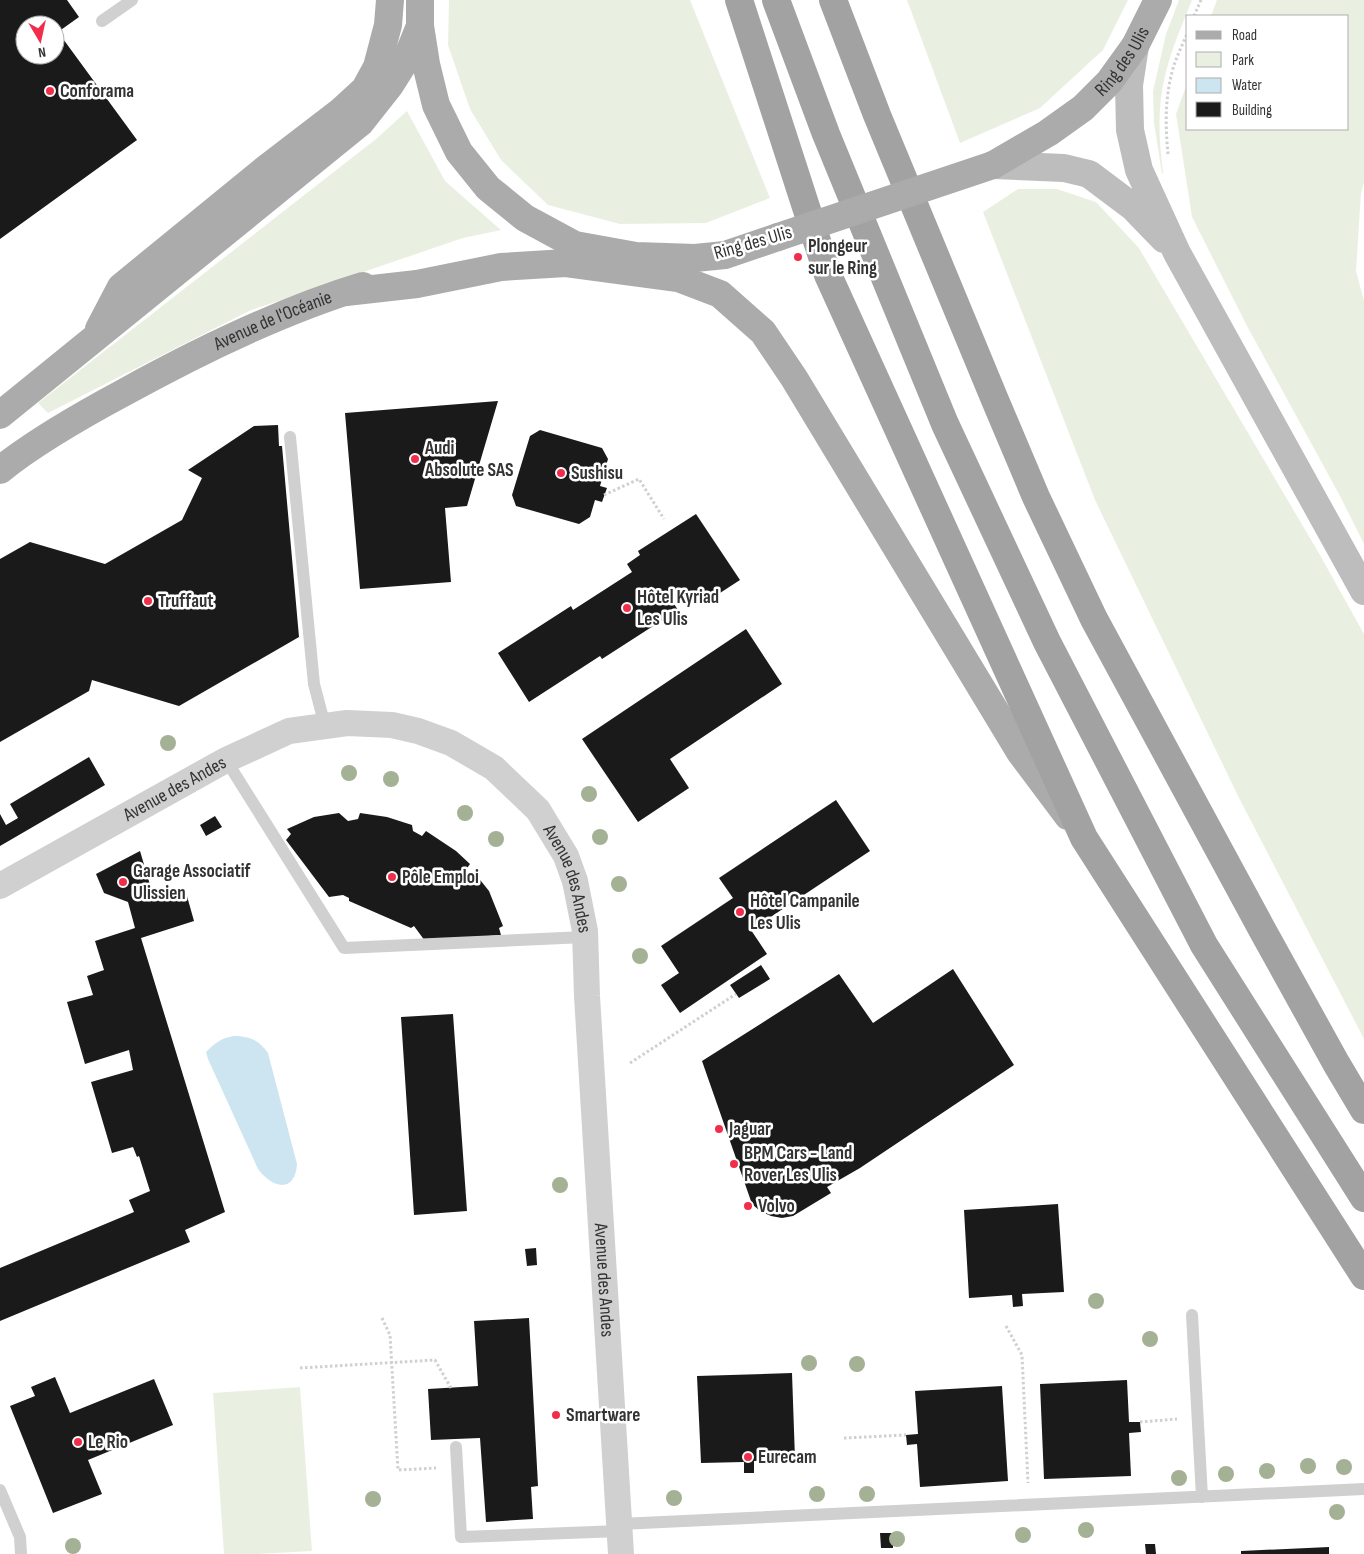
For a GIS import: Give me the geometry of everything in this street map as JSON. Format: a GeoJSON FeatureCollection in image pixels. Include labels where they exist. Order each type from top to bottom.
{"type":"FeatureCollection","features":[{"type":"Feature","properties":{"kind":"highway"},"geometry":{"type":"LineString","coordinates":[[739,0],[828,275],[1084,838],[1364,1276]]}},
{"type":"Feature","properties":{"kind":"highway"},"geometry":{"type":"LineString","coordinates":[[776,0],[826,134],[945,424],[1047,642],[1204,945],[1364,1198]]}},
{"type":"Feature","properties":{"kind":"highway"},"geometry":{"type":"LineString","coordinates":[[833,0],[877,115],[995,400],[1036,497],[1094,619],[1264,933],[1364,1110]]}},
{"type":"Feature","properties":{"kind":"main road"},"geometry":{"type":"LineString","coordinates":[[94,339],[122,287],[366,89],[377,67],[388,25],[390,0]]}},
{"type":"Feature","properties":{"kind":"main road","name":"Ring des Ulis"},"geometry":{"type":"LineString","coordinates":[[420,13],[426,64],[436,105],[459,152],[488,188],[525,218],[575,246],[636,256],[695,258],[725,254],[993,165],[1048,133],[1083,108],[1109,82],[1135,46],[1158,0]]}},
{"type":"Feature","properties":{"kind":"main road"},"geometry":{"type":"LineString","coordinates":[[0,415],[360,124],[407,58],[420,13]]}},
{"type":"Feature","properties":{"kind":"main road"},"geometry":{"type":"LineString","coordinates":[[1135,46],[1129,85],[1130,130],[1139,170],[1177,253],[1364,591]]}},
{"type":"Feature","properties":{"kind":"main road"},"geometry":{"type":"LineString","coordinates":[[993,165],[1064,168],[1090,174],[1133,207],[1177,253]]}},
{"type":"Feature","properties":{"kind":"main road","name":"Avenue de l'Océanie"},"geometry":{"type":"LineString","coordinates":[[0,470],[78,418],[152,377],[248,330],[346,292],[427,267],[488,254],[575,246]]}},
{"type":"Feature","properties":{"kind":"main road"},"geometry":{"type":"LineString","coordinates":[[346,292],[417,284],[501,267],[566,263],[678,278],[720,294],[763,332],[800,387],[1020,752],[1084,838]]}},
{"type":"Feature","properties":{"kind":"street","name":"Avenue des Andes"},"geometry":{"type":"LineString","coordinates":[[0,886],[226,760],[289,731],[347,723],[392,725],[418,732],[451,743],[494,768],[538,810],[566,856],[575,881],[585,937],[620,1536]]}},
{"type":"Feature","properties":{"kind":"lane"},"geometry":{"type":"LineString","coordinates":[[102,21],[132,0]]}},
{"type":"Feature","properties":{"kind":"lane"},"geometry":{"type":"LineString","coordinates":[[290,438],[314,684],[325,726]]}},
{"type":"Feature","properties":{"kind":"lane"},"geometry":{"type":"LineString","coordinates":[[226,760],[344,948],[585,937]]}},
{"type":"Feature","properties":{"kind":"lane"},"geometry":{"type":"LineString","coordinates":[[1192,1315],[1202,1496]]}},
{"type":"Feature","properties":{"kind":"lane"},"geometry":{"type":"LineString","coordinates":[[456,1447],[461,1537],[620,1536],[1019,1506],[1364,1488]]}},
{"type":"Feature","properties":{"kind":"lane"},"geometry":{"type":"LineString","coordinates":[[0,1490],[20,1538],[21,1554]]}},
{"type":"Feature","properties":{"kind":"path"},"geometry":{"type":"LineString","coordinates":[[1194,15],[1201,0]]}},
{"type":"Feature","properties":{"kind":"path"},"geometry":{"type":"LineString","coordinates":[[1168,154],[1165,126],[1168,96],[1174,65],[1186,37]]}},
{"type":"Feature","properties":{"kind":"path"},"geometry":{"type":"LineString","coordinates":[[604,495],[639,479],[664,519]]}},
{"type":"Feature","properties":{"kind":"path"},"geometry":{"type":"LineString","coordinates":[[630,1063],[736,994]]}},
{"type":"Feature","properties":{"kind":"path"},"geometry":{"type":"LineString","coordinates":[[382,1318],[390,1335],[398,1470],[457,1468]]}},
{"type":"Feature","properties":{"kind":"path"},"geometry":{"type":"LineString","coordinates":[[1006,1326],[1022,1355],[1029,1491],[1019,1506]]}},
{"type":"Feature","properties":{"kind":"path"},"geometry":{"type":"LineString","coordinates":[[300,1368],[435,1360],[451,1388]]}},
{"type":"Feature","properties":{"kind":"path"},"geometry":{"type":"LineString","coordinates":[[1140,1422],[1198,1418]]}},
{"type":"Feature","properties":{"kind":"path"},"geometry":{"type":"LineString","coordinates":[[844,1438],[906,1435]]}},
{"type":"Feature","properties":{"kind":"green space"},"geometry":{"type":"Polygon","coordinates":[[[449,0],[690,0],[770,198],[706,223],[620,224],[548,205],[501,160],[470,109],[448,45],[449,0]]]}},
{"type":"Feature","properties":{"kind":"green space"},"geometry":{"type":"Polygon","coordinates":[[[907,0],[1128,0],[1103,50],[1040,108],[960,143],[907,0]]]}},
{"type":"Feature","properties":{"kind":"green space"},"geometry":{"type":"Polygon","coordinates":[[[1179,0],[1192,0],[1167,66],[1162,88],[1160,148],[1162,174],[1154,123],[1153,91],[1166,34],[1179,0]]]}},
{"type":"Feature","properties":{"kind":"green space"},"geometry":{"type":"Polygon","coordinates":[[[1217,0],[1364,0],[1364,182],[1361,193],[1356,271],[1364,301],[1364,544],[1340,496],[1247,326],[1192,217],[1176,114],[1186,86],[1186,130],[1349,130],[1349,15],[1211,15],[1217,0]]]}},
{"type":"Feature","properties":{"kind":"green space"},"geometry":{"type":"Polygon","coordinates":[[[407,111],[445,181],[501,230],[463,238],[249,311],[48,413],[38,403],[376,139],[407,111]]]}},
{"type":"Feature","properties":{"kind":"green space"},"geometry":{"type":"Polygon","coordinates":[[[1018,189],[1057,189],[1096,202],[1139,248],[1320,555],[1364,634],[1364,1039],[1239,798],[1095,500],[983,212],[1018,189]]]}},
{"type":"Feature","properties":{"kind":"green space"},"geometry":{"type":"Polygon","coordinates":[[[300,1387],[312,1551],[224,1554],[213,1393],[300,1387]]]}},
{"type":"Feature","properties":{"kind":"water"},"geometry":{"type":"Polygon","coordinates":[[[234,1036],[253,1040],[268,1053],[297,1164],[292,1180],[287,1184],[276,1184],[258,1169],[208,1059],[206,1052],[212,1046],[234,1036]]]}},
{"type":"Feature","properties":{"kind":"building","name":"Conforama"},"geometry":{"type":"Polygon","coordinates":[[[0,0],[67,0],[79,17],[65,27],[65,15],[15,15],[15,65],[65,65],[65,42],[137,140],[0,239],[0,0]]]}},
{"type":"Feature","properties":{"kind":"building","name":"Audi Absolute SAS"},"geometry":{"type":"Polygon","coordinates":[[[498,401],[467,506],[445,508],[451,582],[360,589],[345,413],[498,401]]]}},
{"type":"Feature","properties":{"kind":"building","name":"Truffaut"},"geometry":{"type":"Polygon","coordinates":[[[278,425],[279,446],[282,446],[299,637],[179,706],[92,680],[89,691],[0,742],[0,559],[30,542],[105,564],[182,520],[202,478],[188,470],[254,426],[278,425]]]}},
{"type":"Feature","properties":{"kind":"building","name":"Sushisu"},"geometry":{"type":"Polygon","coordinates":[[[540,430],[602,448],[608,459],[600,486],[607,488],[602,502],[595,500],[590,517],[579,524],[516,506],[512,495],[530,436],[540,430]]]}},
{"type":"Feature","properties":{"kind":"building","name":"Hôtel Kyriad Les Ulis"},"geometry":{"type":"Polygon","coordinates":[[[696,514],[740,580],[703,604],[694,591],[674,604],[678,610],[602,659],[600,656],[529,702],[498,653],[571,606],[573,610],[632,572],[627,564],[640,555],[638,551],[696,514]]]}},
{"type":"Feature","properties":{"kind":"building"},"geometry":{"type":"Polygon","coordinates":[[[746,629],[782,684],[670,759],[689,788],[638,822],[582,739],[746,629]]]}},
{"type":"Feature","properties":{"kind":"building"},"geometry":{"type":"Polygon","coordinates":[[[89,757],[105,785],[0,846],[0,814],[6,825],[18,818],[10,804],[89,757]]]}},
{"type":"Feature","properties":{"kind":"building","name":"Hôtel Campanile Les Ulis"},"geometry":{"type":"Polygon","coordinates":[[[836,800],[870,851],[751,930],[767,954],[680,1013],[661,985],[679,973],[661,946],[733,898],[719,878],[836,800]]]}},
{"type":"Feature","properties":{"kind":"building","name":"Pôle Emploi"},"geometry":{"type":"Polygon","coordinates":[[[339,813],[348,821],[358,819],[360,813],[387,817],[412,825],[413,831],[422,836],[426,831],[456,851],[470,864],[465,871],[471,878],[477,876],[489,891],[503,926],[499,928],[501,935],[425,941],[414,926],[411,928],[349,901],[349,898],[343,895],[329,897],[286,840],[291,834],[287,829],[314,817],[339,813]]]}},
{"type":"Feature","properties":{"kind":"building"},"geometry":{"type":"Polygon","coordinates":[[[215,816],[222,827],[206,836],[200,825],[215,816]]]}},
{"type":"Feature","properties":{"kind":"building"},"geometry":{"type":"Polygon","coordinates":[[[140,851],[154,898],[185,889],[194,921],[141,938],[225,1212],[185,1230],[190,1242],[0,1321],[0,1268],[134,1212],[129,1200],[150,1191],[139,1156],[137,1157],[133,1147],[112,1153],[91,1082],[133,1070],[129,1050],[85,1064],[67,1002],[93,995],[87,976],[104,970],[95,941],[135,928],[128,902],[104,893],[96,874],[140,851]]]}},
{"type":"Feature","properties":{"kind":"building"},"geometry":{"type":"Polygon","coordinates":[[[761,965],[770,979],[739,998],[730,985],[761,965]]]}},
{"type":"Feature","properties":{"kind":"building"},"geometry":{"type":"Polygon","coordinates":[[[953,969],[1014,1065],[860,1168],[827,1187],[831,1193],[793,1216],[782,1218],[760,1211],[752,1204],[702,1061],[839,974],[873,1023],[953,969]]]}},
{"type":"Feature","properties":{"kind":"building"},"geometry":{"type":"Polygon","coordinates":[[[453,1014],[467,1211],[414,1215],[401,1017],[453,1014]]]}},
{"type":"Feature","properties":{"kind":"building"},"geometry":{"type":"Polygon","coordinates":[[[1058,1204],[1064,1292],[1022,1294],[1023,1306],[1013,1307],[1012,1295],[969,1298],[964,1210],[1058,1204]]]}},
{"type":"Feature","properties":{"kind":"building"},"geometry":{"type":"Polygon","coordinates":[[[536,1248],[537,1265],[527,1266],[525,1249],[536,1248]]]}},
{"type":"Feature","properties":{"kind":"building"},"geometry":{"type":"Polygon","coordinates":[[[529,1318],[538,1486],[531,1487],[533,1519],[486,1522],[480,1438],[431,1440],[428,1389],[478,1386],[474,1321],[529,1318]]]}},
{"type":"Feature","properties":{"kind":"building"},"geometry":{"type":"Polygon","coordinates":[[[792,1373],[795,1459],[754,1461],[754,1473],[744,1473],[744,1462],[701,1463],[697,1376],[792,1373]]]}},
{"type":"Feature","properties":{"kind":"building","name":"Le Rio"},"geometry":{"type":"Polygon","coordinates":[[[55,1377],[70,1413],[154,1379],[173,1425],[88,1460],[102,1494],[53,1513],[10,1406],[35,1396],[31,1387],[55,1377]]]}},
{"type":"Feature","properties":{"kind":"building"},"geometry":{"type":"Polygon","coordinates":[[[1127,1380],[1129,1422],[1140,1422],[1141,1432],[1129,1433],[1131,1476],[1044,1479],[1040,1384],[1127,1380]]]}},
{"type":"Feature","properties":{"kind":"building"},"geometry":{"type":"Polygon","coordinates":[[[1002,1386],[1008,1481],[920,1487],[917,1444],[907,1445],[906,1435],[918,1434],[915,1391],[1002,1386]]]}},
{"type":"Feature","properties":{"kind":"building"},"geometry":{"type":"Polygon","coordinates":[[[880,1533],[893,1533],[893,1548],[881,1548],[880,1533]]]}},
{"type":"Feature","properties":{"kind":"building"},"geometry":{"type":"Polygon","coordinates":[[[1145,1544],[1155,1544],[1156,1554],[1146,1554],[1145,1544]]]}},
{"type":"Feature","properties":{"kind":"building"},"geometry":{"type":"Polygon","coordinates":[[[1329,1547],[1329,1554],[1241,1554],[1241,1551],[1329,1547]]]}},
{"type":"Feature","properties":{"kind":"place","name":"Conforama"},"geometry":{"type":"Point","coordinates":[50,91]}},
{"type":"Feature","properties":{"kind":"place","name":"Plongeur sur le Ring"},"geometry":{"type":"Point","coordinates":[798,257]}},
{"type":"Feature","properties":{"kind":"place","name":"Audi Absolute SAS"},"geometry":{"type":"Point","coordinates":[415,459]}},
{"type":"Feature","properties":{"kind":"place","name":"Sushisu"},"geometry":{"type":"Point","coordinates":[561,473]}},
{"type":"Feature","properties":{"kind":"place","name":"Truffaut"},"geometry":{"type":"Point","coordinates":[148,601]}},
{"type":"Feature","properties":{"kind":"place","name":"Hôtel Kyriad Les Ulis"},"geometry":{"type":"Point","coordinates":[627,608]}},
{"type":"Feature","properties":{"kind":"place","name":"Pôle Emploi"},"geometry":{"type":"Point","coordinates":[392,877]}},
{"type":"Feature","properties":{"kind":"place","name":"Garage Associatif Ulissien"},"geometry":{"type":"Point","coordinates":[123,882]}},
{"type":"Feature","properties":{"kind":"place","name":"Hôtel Campanile Les Ulis"},"geometry":{"type":"Point","coordinates":[740,912]}},
{"type":"Feature","properties":{"kind":"place","name":"Jaguar"},"geometry":{"type":"Point","coordinates":[719,1129]}},
{"type":"Feature","properties":{"kind":"place","name":"BPM Cars - Land Rover Les Ulis"},"geometry":{"type":"Point","coordinates":[734,1164]}},
{"type":"Feature","properties":{"kind":"place","name":"Volvo"},"geometry":{"type":"Point","coordinates":[748,1206]}},
{"type":"Feature","properties":{"kind":"place","name":"Smartware"},"geometry":{"type":"Point","coordinates":[556,1415]}},
{"type":"Feature","properties":{"kind":"place","name":"Le Rio"},"geometry":{"type":"Point","coordinates":[78,1442]}},
{"type":"Feature","properties":{"kind":"place","name":"Eurecam"},"geometry":{"type":"Point","coordinates":[748,1457]}}]}
